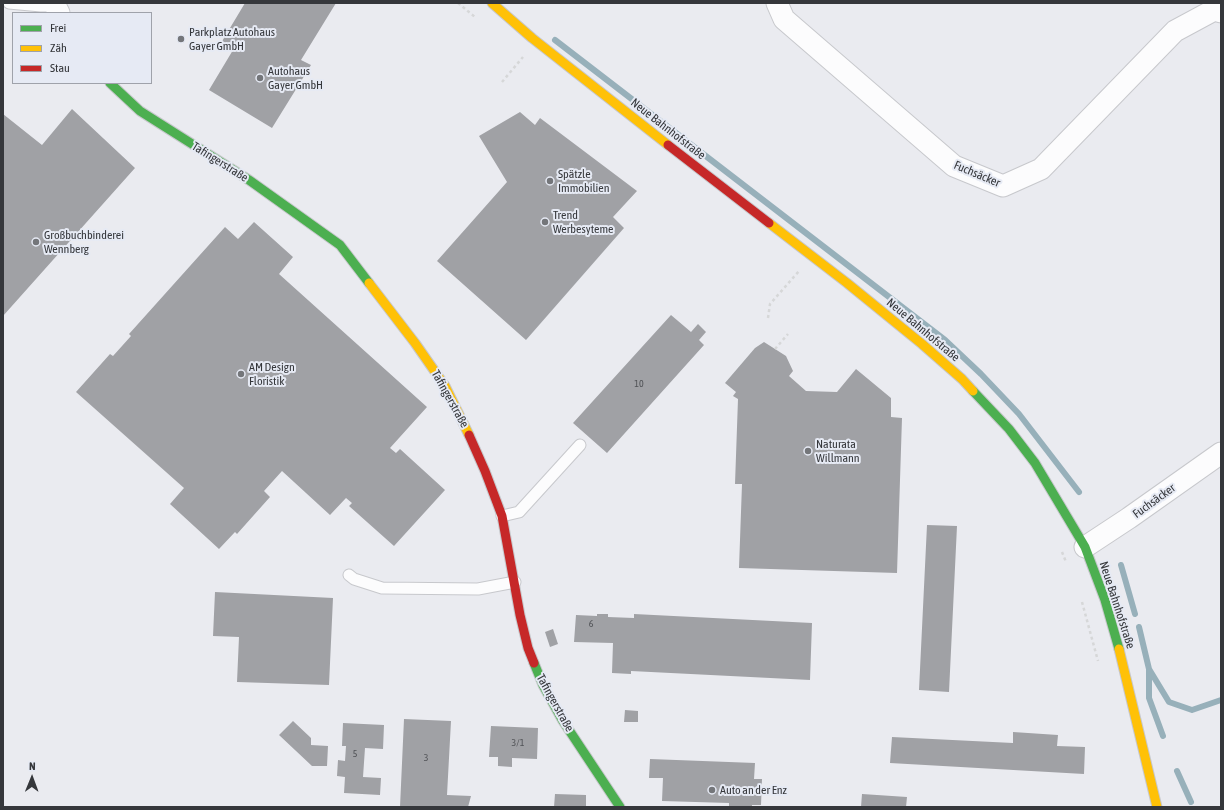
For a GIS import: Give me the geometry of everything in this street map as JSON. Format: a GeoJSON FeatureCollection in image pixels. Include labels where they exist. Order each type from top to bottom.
{"type":"FeatureCollection","features":[{"type":"Feature","properties":{"kind":"main road","name":"Neue Bahnhofstraße"},"geometry":{"type":"LineString","coordinates":[[492,3],[532,38],[686,160],[847,283],[922,344],[962,379],[1008,429],[1035,463],[1085,547],[1116,636],[1157,807]]}},
{"type":"Feature","properties":{"kind":"main road","name":"Tafingerstraße"},"geometry":{"type":"LineString","coordinates":[[111,84],[140,111],[249,180],[340,245],[446,386],[485,471],[502,516],[520,616],[528,648],[542,685],[563,721],[620,807]]}},
{"type":"Feature","properties":{"kind":"street","name":"Fuchsäcker"},"geometry":{"type":"LineString","coordinates":[[776,3],[784,19],[954,166],[1003,186],[1041,169],[1175,31],[1214,10],[1221,12]]}},
{"type":"Feature","properties":{"kind":"street","name":"Fuchsäcker"},"geometry":{"type":"LineString","coordinates":[[1085,547],[1221,453]]}},
{"type":"Feature","properties":{"kind":"lane"},"geometry":{"type":"LineString","coordinates":[[9,3],[56,7]]}},
{"type":"Feature","properties":{"kind":"lane"},"geometry":{"type":"LineString","coordinates":[[502,516],[519,512],[580,445]]}},
{"type":"Feature","properties":{"kind":"lane"},"geometry":{"type":"LineString","coordinates":[[349,575],[354,579],[382,588],[478,589],[515,582]]}},
{"type":"Feature","properties":{"kind":"path"},"geometry":{"type":"LineString","coordinates":[[458,3],[476,18]]}},
{"type":"Feature","properties":{"kind":"path"},"geometry":{"type":"LineString","coordinates":[[502,82],[523,57],[529,62]]}},
{"type":"Feature","properties":{"kind":"path"},"geometry":{"type":"LineString","coordinates":[[768,318],[770,304],[800,270],[794,266]]}},
{"type":"Feature","properties":{"kind":"path"},"geometry":{"type":"LineString","coordinates":[[775,349],[788,334]]}},
{"type":"Feature","properties":{"kind":"path"},"geometry":{"type":"LineString","coordinates":[[1060,548],[1069,568]]}},
{"type":"Feature","properties":{"kind":"path"},"geometry":{"type":"LineString","coordinates":[[1080,597],[1100,666]]}},
{"type":"Feature","properties":{"kind":"building","name":"Autohaus Gayer GmbH"},"geometry":{"type":"Polygon","coordinates":[[[245,3],[336,3],[301,60],[311,65],[272,128],[209,90],[233,50],[221,43],[245,3]]]}},
{"type":"Feature","properties":{"kind":"building","name":"Großbuchbinderei Wennberg"},"geometry":{"type":"Polygon","coordinates":[[[72,109],[135,168],[3,316],[3,114],[42,145],[72,109]]]}},
{"type":"Feature","properties":{"kind":"building","name":"Trend Werbesyteme"},"geometry":{"type":"Polygon","coordinates":[[[520,112],[535,125],[540,118],[637,191],[613,217],[624,228],[526,340],[437,261],[507,182],[479,136],[520,112]]]}},
{"type":"Feature","properties":{"kind":"building","name":"AM Design Floristik"},"geometry":{"type":"Polygon","coordinates":[[[254,222],[293,257],[279,274],[427,407],[390,448],[396,453],[400,449],[445,490],[394,546],[349,506],[352,503],[346,498],[330,515],[282,471],[264,491],[270,497],[237,534],[235,532],[219,549],[170,504],[184,488],[76,392],[110,354],[113,356],[131,336],[129,334],[225,227],[238,239],[254,222]]]}},
{"type":"Feature","properties":{"kind":"building"},"geometry":{"type":"Polygon","coordinates":[[[671,315],[691,332],[698,324],[706,332],[699,340],[704,345],[607,453],[573,423],[671,315]]]}},
{"type":"Feature","properties":{"kind":"building","name":"Naturata Willmann"},"geometry":{"type":"Polygon","coordinates":[[[764,342],[786,356],[793,371],[789,376],[806,391],[837,392],[856,369],[891,398],[891,417],[902,418],[897,573],[739,568],[742,484],[735,484],[738,399],[733,396],[736,392],[725,383],[755,348],[764,342]]]}},
{"type":"Feature","properties":{"kind":"building"},"geometry":{"type":"Polygon","coordinates":[[[927,525],[957,526],[949,692],[919,690],[927,525]]]}},
{"type":"Feature","properties":{"kind":"building"},"geometry":{"type":"Polygon","coordinates":[[[215,592],[333,598],[329,685],[237,682],[239,637],[213,636],[215,592]]]}},
{"type":"Feature","properties":{"kind":"building"},"geometry":{"type":"Polygon","coordinates":[[[597,614],[608,614],[608,617],[634,618],[634,614],[812,623],[810,680],[631,671],[631,674],[612,673],[613,643],[574,642],[576,615],[597,616],[597,614]]]}},
{"type":"Feature","properties":{"kind":"building"},"geometry":{"type":"Polygon","coordinates":[[[553,629],[558,644],[550,647],[545,632],[553,629]]]}},
{"type":"Feature","properties":{"kind":"building"},"geometry":{"type":"Polygon","coordinates":[[[625,710],[638,711],[638,722],[624,722],[625,710]]]}},
{"type":"Feature","properties":{"kind":"building"},"geometry":{"type":"Polygon","coordinates":[[[404,719],[451,721],[447,795],[471,796],[468,807],[400,807],[404,719]]]}},
{"type":"Feature","properties":{"kind":"building"},"geometry":{"type":"Polygon","coordinates":[[[293,721],[311,738],[311,745],[328,746],[327,766],[312,766],[279,735],[293,721]]]}},
{"type":"Feature","properties":{"kind":"building"},"geometry":{"type":"Polygon","coordinates":[[[343,723],[384,725],[383,749],[365,748],[363,777],[381,778],[380,795],[344,793],[345,777],[337,776],[338,760],[345,761],[346,746],[342,746],[343,723]]]}},
{"type":"Feature","properties":{"kind":"building"},"geometry":{"type":"Polygon","coordinates":[[[491,726],[538,728],[537,759],[512,758],[512,767],[498,766],[498,757],[489,757],[491,726]]]}},
{"type":"Feature","properties":{"kind":"building"},"geometry":{"type":"Polygon","coordinates":[[[1013,732],[1058,735],[1057,746],[1085,747],[1084,774],[890,763],[892,737],[1013,743],[1013,732]]]}},
{"type":"Feature","properties":{"kind":"building","name":"Auto an der Enz"},"geometry":{"type":"Polygon","coordinates":[[[650,759],[755,763],[754,779],[762,779],[761,805],[752,805],[752,807],[729,807],[729,803],[662,801],[663,778],[649,778],[650,759]]]}},
{"type":"Feature","properties":{"kind":"building"},"geometry":{"type":"Polygon","coordinates":[[[555,794],[586,795],[586,807],[554,807],[555,794]]]}},
{"type":"Feature","properties":{"kind":"building"},"geometry":{"type":"Polygon","coordinates":[[[862,794],[907,797],[906,807],[861,807],[862,794]]]}},
{"type":"Feature","properties":{"kind":"waterway"},"geometry":{"type":"LineString","coordinates":[[555,40],[945,340],[981,374],[1019,414],[1079,492]]}},
{"type":"Feature","properties":{"kind":"waterway"},"geometry":{"type":"LineString","coordinates":[[1121,565],[1135,614]]}},
{"type":"Feature","properties":{"kind":"waterway"},"geometry":{"type":"LineString","coordinates":[[1139,627],[1149,669],[1169,702],[1192,710],[1221,700]]}},
{"type":"Feature","properties":{"kind":"waterway"},"geometry":{"type":"LineString","coordinates":[[1149,669],[1149,698],[1163,736]]}},
{"type":"Feature","properties":{"kind":"waterway"},"geometry":{"type":"LineString","coordinates":[[1177,771],[1191,802]]}},
{"type":"Feature","properties":{"kind":"traffic: fast"},"geometry":{"type":"LineString","coordinates":[[111,84],[140,111],[249,180],[340,245],[369,283]]}},
{"type":"Feature","properties":{"kind":"traffic: fast"},"geometry":{"type":"LineString","coordinates":[[973,391],[1009,429],[1035,463],[1085,547],[1105,600],[1119,649]]}},
{"type":"Feature","properties":{"kind":"traffic: fast"},"geometry":{"type":"LineString","coordinates":[[534,663],[543,685],[563,721],[620,807]]}},
{"type":"Feature","properties":{"kind":"traffic: slow"},"geometry":{"type":"LineString","coordinates":[[492,3],[532,38],[668,145]]}},
{"type":"Feature","properties":{"kind":"traffic: slow"},"geometry":{"type":"LineString","coordinates":[[769,223],[847,283],[922,344],[962,379],[973,391]]}},
{"type":"Feature","properties":{"kind":"traffic: slow"},"geometry":{"type":"LineString","coordinates":[[369,283],[415,343],[445,386],[469,435]]}},
{"type":"Feature","properties":{"kind":"traffic: slow"},"geometry":{"type":"LineString","coordinates":[[1119,649],[1157,807]]}},
{"type":"Feature","properties":{"kind":"traffic: jam"},"geometry":{"type":"LineString","coordinates":[[668,145],[769,223]]}},
{"type":"Feature","properties":{"kind":"traffic: jam"},"geometry":{"type":"LineString","coordinates":[[469,435],[485,471],[502,516],[520,615],[528,648],[534,663]]}},
{"type":"Feature","properties":{"kind":"place","name":"Parkplatz Autohaus Gayer GmbH"},"geometry":{"type":"Point","coordinates":[181,39]}},
{"type":"Feature","properties":{"kind":"place","name":"Autohaus Gayer GmbH"},"geometry":{"type":"Point","coordinates":[260,78]}},
{"type":"Feature","properties":{"kind":"place","name":"Spätzle Immobilien"},"geometry":{"type":"Point","coordinates":[550,181]}},
{"type":"Feature","properties":{"kind":"place","name":"Trend Werbesyteme"},"geometry":{"type":"Point","coordinates":[545,222]}},
{"type":"Feature","properties":{"kind":"place","name":"Großbuchbinderei Wennberg"},"geometry":{"type":"Point","coordinates":[36,242]}},
{"type":"Feature","properties":{"kind":"place","name":"AM Design Floristik"},"geometry":{"type":"Point","coordinates":[241,374]}},
{"type":"Feature","properties":{"kind":"place","name":"Naturata Willmann"},"geometry":{"type":"Point","coordinates":[808,451]}},
{"type":"Feature","properties":{"kind":"place","name":"Auto an der Enz"},"geometry":{"type":"Point","coordinates":[712,790]}}]}
